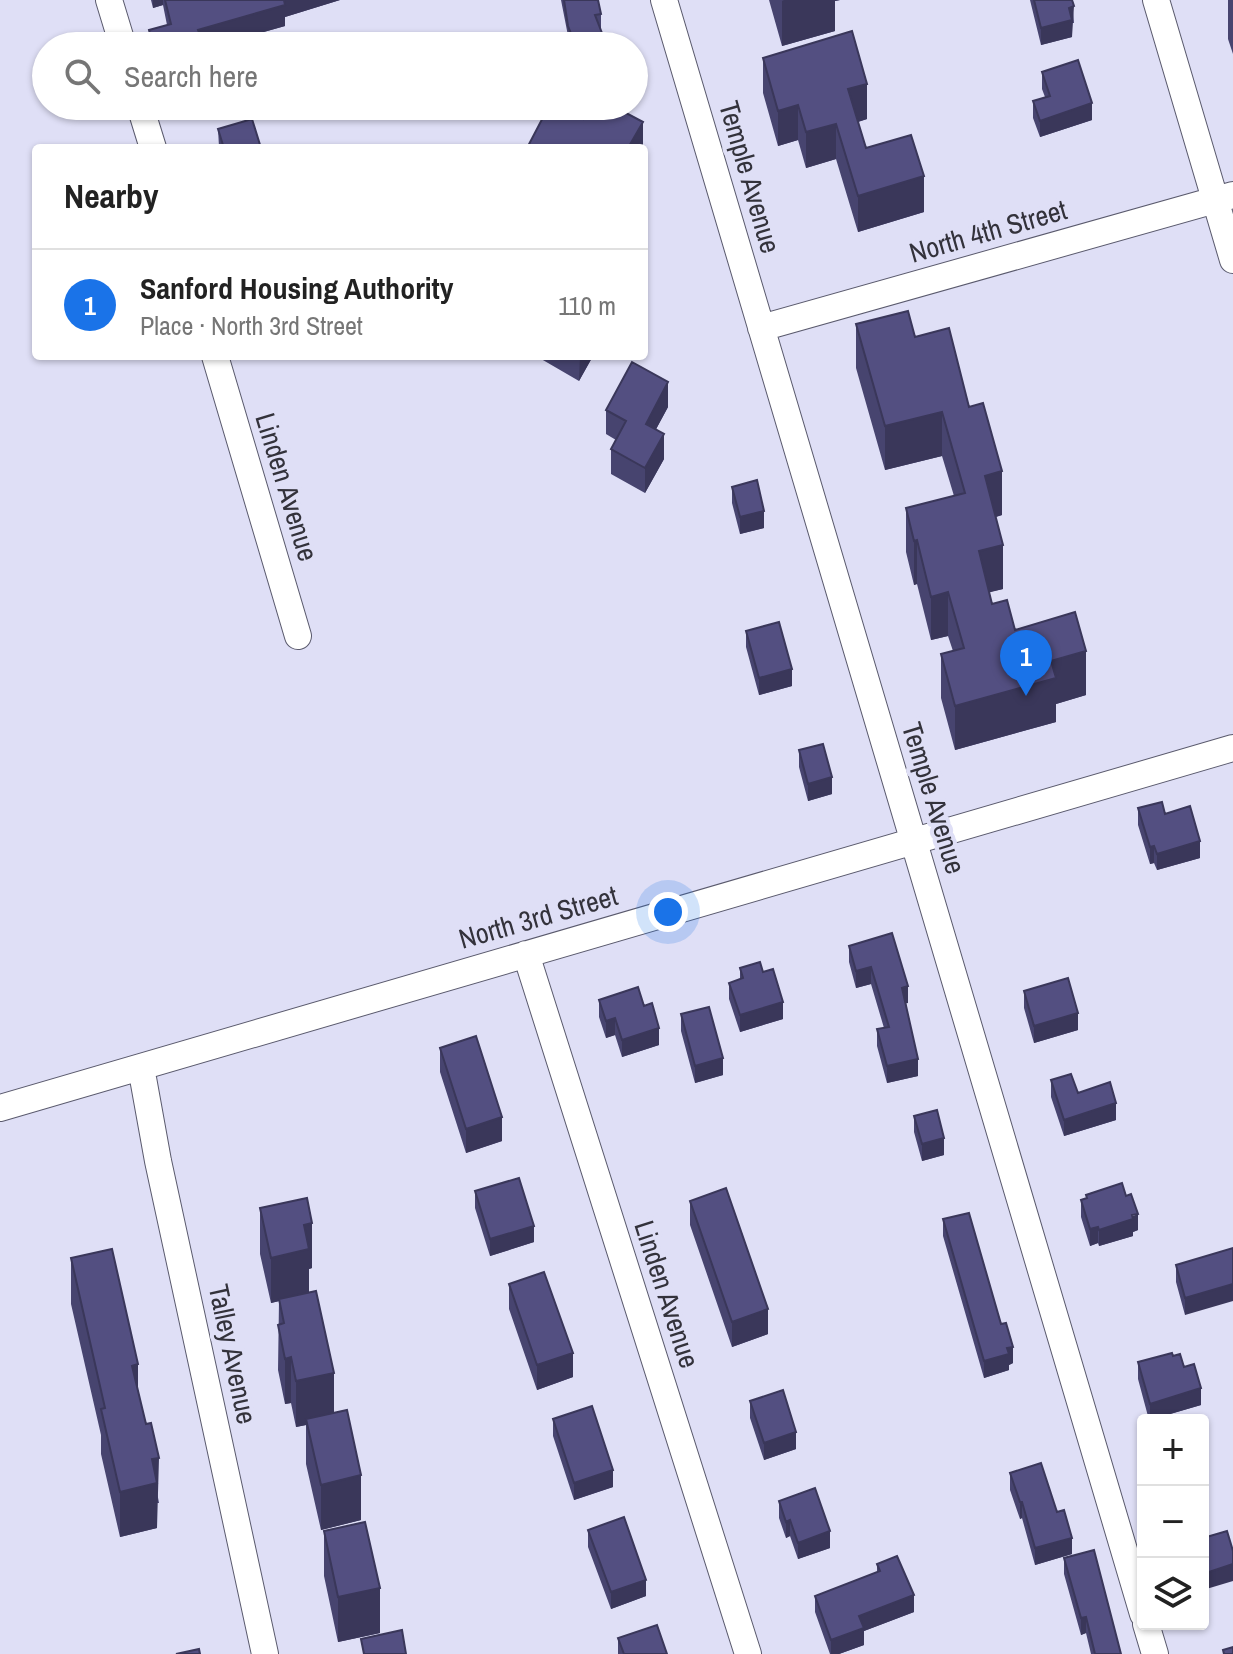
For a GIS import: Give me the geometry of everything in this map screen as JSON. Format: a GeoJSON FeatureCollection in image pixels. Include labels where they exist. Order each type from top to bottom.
{"type":"FeatureCollection","features":[{"type":"Feature","properties":{"kind":"street"},"geometry":{"type":"LineString","coordinates":[[109,0],[119,32]]}},
{"type":"Feature","properties":{"kind":"street","name":"Temple Avenue"},"geometry":{"type":"LineString","coordinates":[[664,0],[1137,1594]]}},
{"type":"Feature","properties":{"kind":"street"},"geometry":{"type":"LineString","coordinates":[[1156,0],[1224,198],[1233,260]]}},
{"type":"Feature","properties":{"kind":"street"},"geometry":{"type":"LineString","coordinates":[[144,120],[152,144]]}},
{"type":"Feature","properties":{"kind":"street","name":"North 4th Street"},"geometry":{"type":"LineString","coordinates":[[761,328],[1224,198]]}},
{"type":"Feature","properties":{"kind":"street","name":"Linden Avenue"},"geometry":{"type":"LineString","coordinates":[[216,360],[298,636]]}},
{"type":"Feature","properties":{"kind":"street","name":"North 3rd Street"},"geometry":{"type":"LineString","coordinates":[[0,1108],[1233,748]]}},
{"type":"Feature","properties":{"kind":"street","name":"Linden Avenue"},"geometry":{"type":"LineString","coordinates":[[526,954],[748,1654]]}},
{"type":"Feature","properties":{"kind":"street","name":"Talley Avenue"},"geometry":{"type":"LineString","coordinates":[[141,1067],[158,1161],[265,1654]]}},
{"type":"Feature","properties":{"kind":"street"},"geometry":{"type":"LineString","coordinates":[[1148,1630],[1155,1654]]}},
{"type":"Feature","properties":{"kind":"building"},"geometry":{"type":"Polygon","coordinates":[[[165,0],[284,0],[285,5],[199,32],[150,32],[171,24],[165,0]]]}},
{"type":"Feature","properties":{"kind":"building"},"geometry":{"type":"Polygon","coordinates":[[[564,0],[598,0],[601,14],[595,15],[602,32],[570,32],[564,0]]]}},
{"type":"Feature","properties":{"kind":"building"},"geometry":{"type":"Polygon","coordinates":[[[1034,0],[1072,0],[1074,6],[1069,8],[1072,20],[1041,28],[1034,0]]]}},
{"type":"Feature","properties":{"kind":"building"},"geometry":{"type":"Polygon","coordinates":[[[852,31],[867,84],[848,89],[866,148],[911,135],[924,176],[858,196],[836,124],[806,132],[798,105],[778,111],[763,58],[852,31]]]}},
{"type":"Feature","properties":{"kind":"building"},"geometry":{"type":"Polygon","coordinates":[[[1078,60],[1092,103],[1040,121],[1033,101],[1050,96],[1042,72],[1078,60]]]}},
{"type":"Feature","properties":{"kind":"building"},"geometry":{"type":"Polygon","coordinates":[[[252,120],[260,144],[223,144],[218,129],[252,120]]]}},
{"type":"Feature","properties":{"kind":"building"},"geometry":{"type":"Polygon","coordinates":[[[542,120],[643,122],[630,144],[529,144],[542,120]]]}},
{"type":"Feature","properties":{"kind":"building"},"geometry":{"type":"Polygon","coordinates":[[[908,311],[915,337],[949,328],[969,407],[983,403],[1002,471],[985,476],[1003,545],[979,551],[992,604],[1007,600],[1015,630],[1075,612],[1086,651],[1051,661],[1056,678],[955,706],[941,654],[964,648],[948,592],[931,597],[906,508],[965,493],[942,412],[885,426],[856,324],[908,311]]]}},
{"type":"Feature","properties":{"kind":"building"},"geometry":{"type":"Polygon","coordinates":[[[632,362],[668,382],[646,424],[664,434],[645,468],[611,449],[626,421],[606,410],[632,362]]]}},
{"type":"Feature","properties":{"kind":"building"},"geometry":{"type":"Polygon","coordinates":[[[757,480],[764,511],[740,517],[732,487],[757,480]]]}},
{"type":"Feature","properties":{"kind":"building"},"geometry":{"type":"Polygon","coordinates":[[[779,622],[792,669],[759,678],[746,631],[779,622]]]}},
{"type":"Feature","properties":{"kind":"building"},"geometry":{"type":"Polygon","coordinates":[[[823,744],[832,777],[808,784],[799,750],[823,744]]]}},
{"type":"Feature","properties":{"kind":"building"},"geometry":{"type":"Polygon","coordinates":[[[1162,802],[1165,814],[1190,806],[1200,841],[1157,854],[1154,846],[1150,847],[1138,808],[1162,802]]]}},
{"type":"Feature","properties":{"kind":"building"},"geometry":{"type":"Polygon","coordinates":[[[892,933],[908,986],[902,988],[918,1059],[887,1066],[877,1029],[889,1027],[871,967],[856,971],[849,946],[892,933]]]}},
{"type":"Feature","properties":{"kind":"building"},"geometry":{"type":"Polygon","coordinates":[[[760,962],[763,972],[773,969],[783,1002],[740,1015],[729,983],[743,978],[740,968],[760,962]]]}},
{"type":"Feature","properties":{"kind":"building"},"geometry":{"type":"Polygon","coordinates":[[[1068,978],[1078,1013],[1034,1026],[1024,991],[1068,978]]]}},
{"type":"Feature","properties":{"kind":"building"},"geometry":{"type":"Polygon","coordinates":[[[638,987],[644,1006],[652,1003],[659,1028],[622,1040],[615,1018],[606,1021],[599,1000],[638,987]]]}},
{"type":"Feature","properties":{"kind":"building"},"geometry":{"type":"Polygon","coordinates":[[[709,1007],[723,1058],[695,1066],[681,1014],[709,1007]]]}},
{"type":"Feature","properties":{"kind":"building"},"geometry":{"type":"Polygon","coordinates":[[[476,1036],[502,1117],[466,1129],[440,1048],[476,1036]]]}},
{"type":"Feature","properties":{"kind":"building"},"geometry":{"type":"Polygon","coordinates":[[[1071,1074],[1078,1093],[1110,1082],[1116,1103],[1064,1120],[1051,1080],[1071,1074]]]}},
{"type":"Feature","properties":{"kind":"building"},"geometry":{"type":"Polygon","coordinates":[[[937,1110],[944,1138],[922,1144],[914,1116],[937,1110]]]}},
{"type":"Feature","properties":{"kind":"building"},"geometry":{"type":"Polygon","coordinates":[[[519,1178],[534,1226],[490,1239],[475,1191],[519,1178]]]}},
{"type":"Feature","properties":{"kind":"building"},"geometry":{"type":"Polygon","coordinates":[[[1122,1183],[1126,1196],[1131,1194],[1138,1214],[1132,1215],[1133,1219],[1099,1230],[1098,1227],[1090,1229],[1081,1200],[1087,1198],[1086,1195],[1122,1183]]]}},
{"type":"Feature","properties":{"kind":"building"},"geometry":{"type":"Polygon","coordinates":[[[726,1188],[768,1309],[732,1322],[690,1201],[726,1188]]]}},
{"type":"Feature","properties":{"kind":"building"},"geometry":{"type":"Polygon","coordinates":[[[307,1198],[312,1223],[304,1225],[309,1249],[271,1258],[260,1208],[307,1198]]]}},
{"type":"Feature","properties":{"kind":"building"},"geometry":{"type":"Polygon","coordinates":[[[969,1213],[1001,1324],[1006,1323],[1013,1347],[1007,1348],[1009,1354],[984,1361],[943,1219],[969,1213]]]}},
{"type":"Feature","properties":{"kind":"building"},"geometry":{"type":"Polygon","coordinates":[[[1233,1248],[1233,1284],[1185,1298],[1176,1265],[1233,1248]]]}},
{"type":"Feature","properties":{"kind":"building"},"geometry":{"type":"Polygon","coordinates":[[[112,1249],[138,1364],[132,1366],[146,1424],[151,1423],[159,1458],[152,1459],[157,1483],[120,1492],[101,1409],[105,1408],[71,1258],[112,1249]]]}},
{"type":"Feature","properties":{"kind":"building"},"geometry":{"type":"Polygon","coordinates":[[[544,1272],[573,1353],[537,1365],[509,1284],[544,1272]]]}},
{"type":"Feature","properties":{"kind":"building"},"geometry":{"type":"Polygon","coordinates":[[[316,1291],[334,1373],[296,1381],[291,1357],[285,1359],[278,1325],[284,1323],[279,1299],[316,1291]]]}},
{"type":"Feature","properties":{"kind":"building"},"geometry":{"type":"Polygon","coordinates":[[[1172,1353],[1173,1356],[1180,1354],[1184,1367],[1194,1364],[1201,1388],[1150,1404],[1138,1362],[1172,1353]]]}},
{"type":"Feature","properties":{"kind":"building"},"geometry":{"type":"Polygon","coordinates":[[[783,1390],[796,1432],[764,1443],[750,1401],[783,1390]]]}},
{"type":"Feature","properties":{"kind":"building"},"geometry":{"type":"Polygon","coordinates":[[[592,1406],[613,1470],[574,1483],[553,1419],[592,1406]]]}},
{"type":"Feature","properties":{"kind":"building"},"geometry":{"type":"Polygon","coordinates":[[[347,1410],[361,1475],[321,1485],[306,1419],[347,1410]]]}},
{"type":"Feature","properties":{"kind":"building"},"geometry":{"type":"Polygon","coordinates":[[[1041,1463],[1057,1512],[1064,1510],[1072,1538],[1035,1548],[1010,1473],[1041,1463]]]}},
{"type":"Feature","properties":{"kind":"building"},"geometry":{"type":"Polygon","coordinates":[[[815,1488],[830,1531],[798,1543],[779,1501],[815,1488]]]}},
{"type":"Feature","properties":{"kind":"building"},"geometry":{"type":"Polygon","coordinates":[[[624,1517],[646,1580],[611,1592],[588,1530],[624,1517]]]}},
{"type":"Feature","properties":{"kind":"building"},"geometry":{"type":"Polygon","coordinates":[[[365,1522],[380,1588],[338,1597],[324,1531],[365,1522]]]}},
{"type":"Feature","properties":{"kind":"building"},"geometry":{"type":"Polygon","coordinates":[[[1227,1531],[1233,1564],[1209,1572],[1209,1536],[1227,1531]]]}},
{"type":"Feature","properties":{"kind":"building"},"geometry":{"type":"Polygon","coordinates":[[[1094,1550],[1121,1654],[1095,1654],[1086,1617],[1081,1618],[1064,1558],[1094,1550]]]}},
{"type":"Feature","properties":{"kind":"building"},"geometry":{"type":"Polygon","coordinates":[[[897,1556],[914,1595],[859,1616],[864,1628],[831,1640],[815,1596],[880,1571],[877,1564],[897,1556]]]}},
{"type":"Feature","properties":{"kind":"building"},"geometry":{"type":"Polygon","coordinates":[[[657,1625],[667,1654],[624,1654],[618,1638],[657,1625]]]}},
{"type":"Feature","properties":{"kind":"building"},"geometry":{"type":"Polygon","coordinates":[[[402,1630],[406,1654],[364,1654],[361,1639],[402,1630]]]}},
{"type":"Feature","properties":{"kind":"building"},"geometry":{"type":"Polygon","coordinates":[[[1233,1647],[1233,1654],[1224,1654],[1223,1650],[1233,1647]]]}},
{"type":"Feature","properties":{"kind":"building"},"geometry":{"type":"Polygon","coordinates":[[[199,1649],[200,1654],[176,1654],[199,1649]]]}},
{"type":"Feature","properties":{"kind":"place","name":"Sanford Housing Authority"},"geometry":{"type":"Point","coordinates":[1026,696]}}]}
